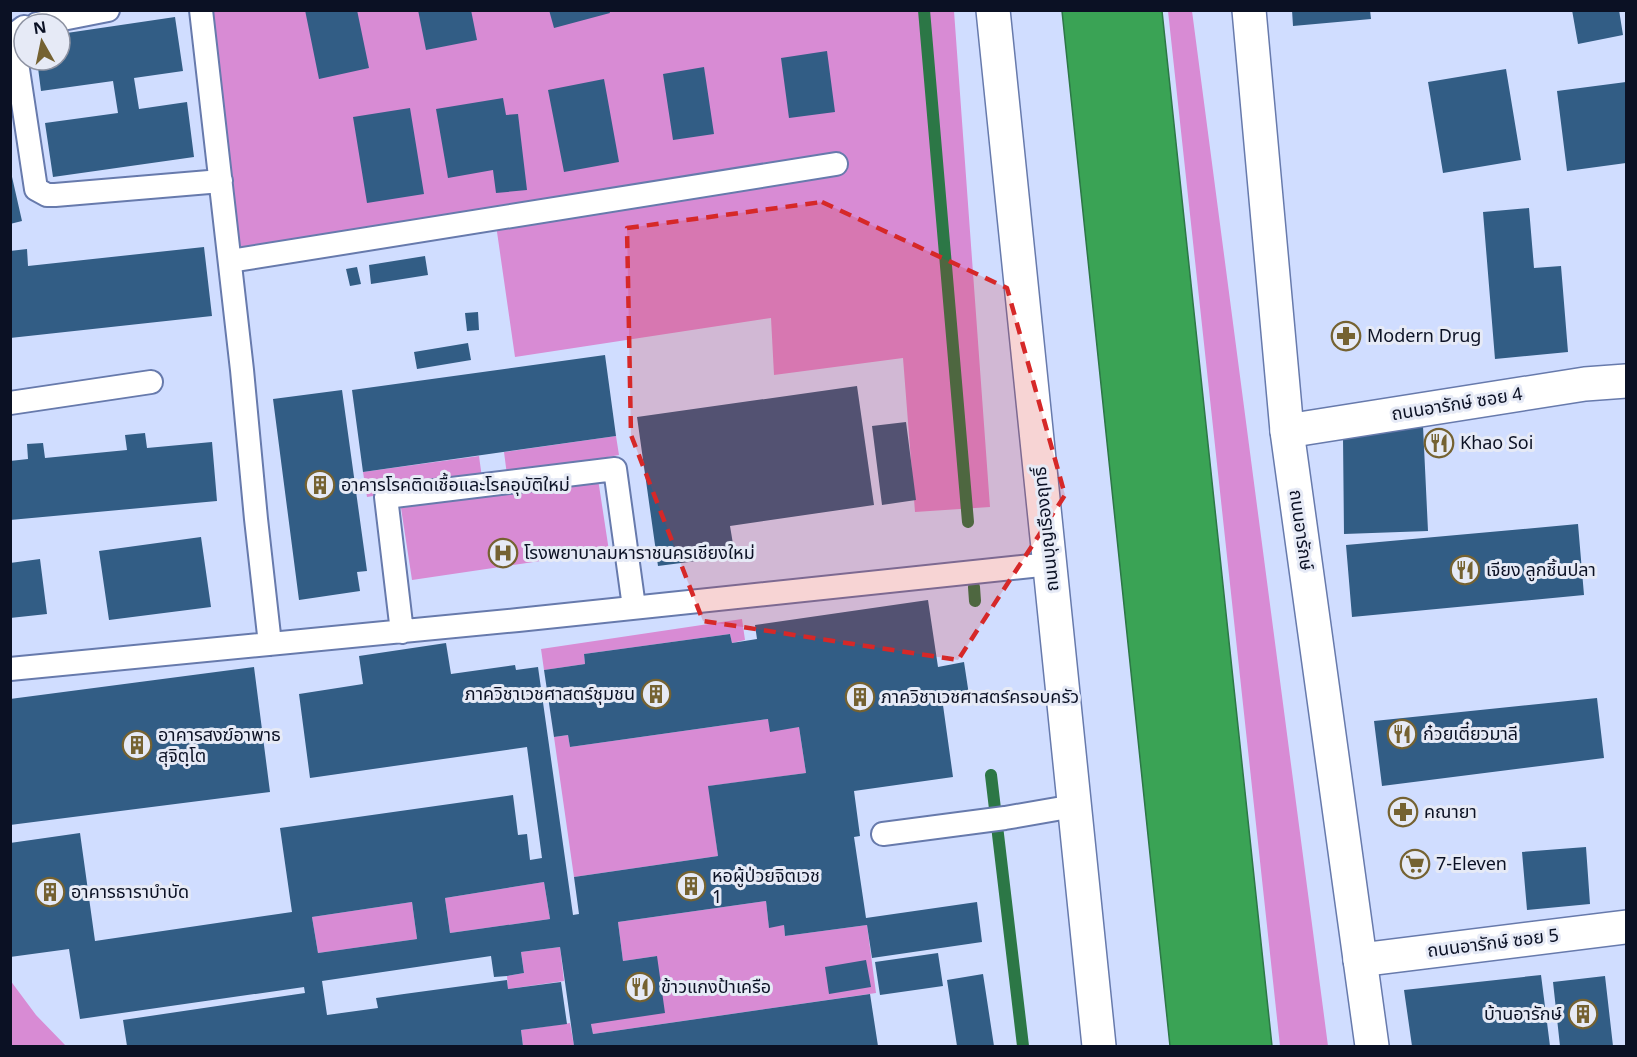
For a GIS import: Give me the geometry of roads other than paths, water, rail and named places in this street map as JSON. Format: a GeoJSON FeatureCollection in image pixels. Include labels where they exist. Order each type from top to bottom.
{"type":"FeatureCollection","features":[{"type":"Feature","properties":{"kind":"main road","name":"ถนนบุญเรืองฤทธิ์"},"geometry":{"type":"LineString","coordinates":[[993,10],[1099,1047]]}},
{"type":"Feature","properties":{"kind":"main road","name":"ถนนอารักษ์"},"geometry":{"type":"LineString","coordinates":[[1249,10],[1287,431],[1372,1047]]}},
{"type":"Feature","properties":{"kind":"main road","name":"ถนนอารักษ์ ซอย 4"},"geometry":{"type":"LineString","coordinates":[[1287,431],[1585,384],[1626,381]]}},
{"type":"Feature","properties":{"kind":"main road","name":"ถนนอารักษ์ ซอย 5"},"geometry":{"type":"LineString","coordinates":[[1360,960],[1626,927]]}},
{"type":"Feature","properties":{"kind":"lane"},"geometry":{"type":"LineString","coordinates":[[72,17],[108,10]]}},
{"type":"Feature","properties":{"kind":"lane"},"geometry":{"type":"LineString","coordinates":[[201,10],[270,644]]}},
{"type":"Feature","properties":{"kind":"lane"},"geometry":{"type":"LineString","coordinates":[[18,72],[34,183],[40,192],[55,195],[221,181]]}},
{"type":"Feature","properties":{"kind":"lane"},"geometry":{"type":"LineString","coordinates":[[230,261],[836,164]]}},
{"type":"Feature","properties":{"kind":"lane"},"geometry":{"type":"LineString","coordinates":[[10,402],[151,382]]}},
{"type":"Feature","properties":{"kind":"lane"},"geometry":{"type":"LineString","coordinates":[[402,632],[386,498],[615,469],[634,607]]}},
{"type":"Feature","properties":{"kind":"lane"},"geometry":{"type":"LineString","coordinates":[[10,669],[402,632],[1050,564]]}},
{"type":"Feature","properties":{"kind":"lane"},"geometry":{"type":"LineString","coordinates":[[883,834],[1005,818],[1074,806]]}},
{"type":"Feature","properties":{"kind":"waterway"},"geometry":{"type":"LineString","coordinates":[[924,10],[968,522]]}},
{"type":"Feature","properties":{"kind":"waterway"},"geometry":{"type":"LineString","coordinates":[[974,587],[975,601]]}},
{"type":"Feature","properties":{"kind":"waterway"},"geometry":{"type":"LineString","coordinates":[[991,775],[1023,1046]]}},
{"type":"Feature","properties":{"kind":"place","name":"Modern Drug"},"geometry":{"type":"Point","coordinates":[1346,336]}},
{"type":"Feature","properties":{"kind":"place","name":"Khao Soi"},"geometry":{"type":"Point","coordinates":[1439,443]}},
{"type":"Feature","properties":{"kind":"place","name":"อาคารโรคติดเชื้อและโรคอุบัติใหม่"},"geometry":{"type":"Point","coordinates":[320,485]}},
{"type":"Feature","properties":{"kind":"place","name":"โรงพยาบาลมหาราชนครเชียงใหม่"},"geometry":{"type":"Point","coordinates":[503,553]}},
{"type":"Feature","properties":{"kind":"place","name":"เจียง ลูกชิ้นปลา"},"geometry":{"type":"Point","coordinates":[1465,570]}},
{"type":"Feature","properties":{"kind":"place","name":"ภาควิชาเวชศาสตร์ชุมชน"},"geometry":{"type":"Point","coordinates":[656,694]}},
{"type":"Feature","properties":{"kind":"place","name":"ภาควิชาเวชศาสตร์ครอบครัว"},"geometry":{"type":"Point","coordinates":[860,697]}},
{"type":"Feature","properties":{"kind":"place","name":"ก๋วยเตี๋ยวมาลี"},"geometry":{"type":"Point","coordinates":[1402,734]}},
{"type":"Feature","properties":{"kind":"place","name":"อาคารสงฆ์อาพาธ สุจิตฺโต"},"geometry":{"type":"Point","coordinates":[137,745]}},
{"type":"Feature","properties":{"kind":"place","name":"คณายา"},"geometry":{"type":"Point","coordinates":[1403,812]}},
{"type":"Feature","properties":{"kind":"place","name":"7-Eleven"},"geometry":{"type":"Point","coordinates":[1415,864]}},
{"type":"Feature","properties":{"kind":"place","name":"หอผู้ป่วยจิตเวช 1"},"geometry":{"type":"Point","coordinates":[691,886]}},
{"type":"Feature","properties":{"kind":"place","name":"อาคารธาราบำบัด"},"geometry":{"type":"Point","coordinates":[50,892]}},
{"type":"Feature","properties":{"kind":"place","name":"ข้าวแกงป้าเครือ"},"geometry":{"type":"Point","coordinates":[640,987]}},
{"type":"Feature","properties":{"kind":"place","name":"บ้านอารักษ์"},"geometry":{"type":"Point","coordinates":[1583,1014]}}]}
